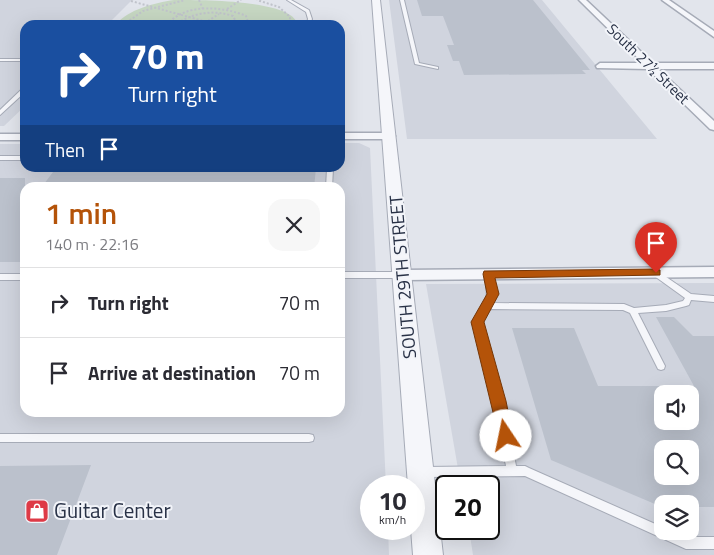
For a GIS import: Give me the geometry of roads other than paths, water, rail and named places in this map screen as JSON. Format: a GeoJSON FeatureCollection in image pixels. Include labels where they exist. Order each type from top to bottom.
{"type":"FeatureCollection","features":[{"type":"Feature","properties":{"kind":"street","name":"SOUTH 29TH STREET"},"geometry":{"type":"LineString","coordinates":[[376,0],[428,555]]}},
{"type":"Feature","properties":{"kind":"street","name":"South 27½ Street"},"geometry":{"type":"LineString","coordinates":[[582,0],[714,127]]}},
{"type":"Feature","properties":{"kind":"street"},"geometry":{"type":"LineString","coordinates":[[665,0],[714,35]]}},
{"type":"Feature","properties":{"kind":"street"},"geometry":{"type":"LineString","coordinates":[[600,66],[714,66]]}},
{"type":"Feature","properties":{"kind":"street"},"geometry":{"type":"LineString","coordinates":[[345,136],[390,136]]}},
{"type":"Feature","properties":{"kind":"street"},"geometry":{"type":"LineString","coordinates":[[0,137],[20,137]]}},
{"type":"Feature","properties":{"kind":"street"},"geometry":{"type":"LineString","coordinates":[[403,275],[714,272]]}},
{"type":"Feature","properties":{"kind":"lane"},"geometry":{"type":"LineString","coordinates":[[289,0],[305,8],[310,20]]}},
{"type":"Feature","properties":{"kind":"lane"},"geometry":{"type":"LineString","coordinates":[[402,0],[417,64],[436,68]]}},
{"type":"Feature","properties":{"kind":"lane"},"geometry":{"type":"LineString","coordinates":[[0,60],[20,60]]}},
{"type":"Feature","properties":{"kind":"lane"},"geometry":{"type":"LineString","coordinates":[[0,113],[20,94]]}},
{"type":"Feature","properties":{"kind":"lane"},"geometry":{"type":"LineString","coordinates":[[0,158],[20,158]]}},
{"type":"Feature","properties":{"kind":"lane"},"geometry":{"type":"LineString","coordinates":[[656,273],[689,297],[714,299]]}},
{"type":"Feature","properties":{"kind":"lane"},"geometry":{"type":"LineString","coordinates":[[488,274],[493,294],[478,322],[499,401],[512,471]]}},
{"type":"Feature","properties":{"kind":"lane"},"geometry":{"type":"LineString","coordinates":[[345,275],[403,275]]}},
{"type":"Feature","properties":{"kind":"lane"},"geometry":{"type":"LineString","coordinates":[[0,277],[20,277]]}},
{"type":"Feature","properties":{"kind":"lane"},"geometry":{"type":"LineString","coordinates":[[488,306],[624,307],[633,311],[666,308],[686,302],[689,297]]}},
{"type":"Feature","properties":{"kind":"lane"},"geometry":{"type":"LineString","coordinates":[[633,311],[662,366]]}},
{"type":"Feature","properties":{"kind":"lane"},"geometry":{"type":"LineString","coordinates":[[0,438],[310,438]]}},
{"type":"Feature","properties":{"kind":"lane"},"geometry":{"type":"LineString","coordinates":[[421,472],[525,471],[686,543],[714,543]]}},
{"type":"Feature","properties":{"kind":"place","name":"Guitar Center"},"geometry":{"type":"Point","coordinates":[37,511]}}]}
